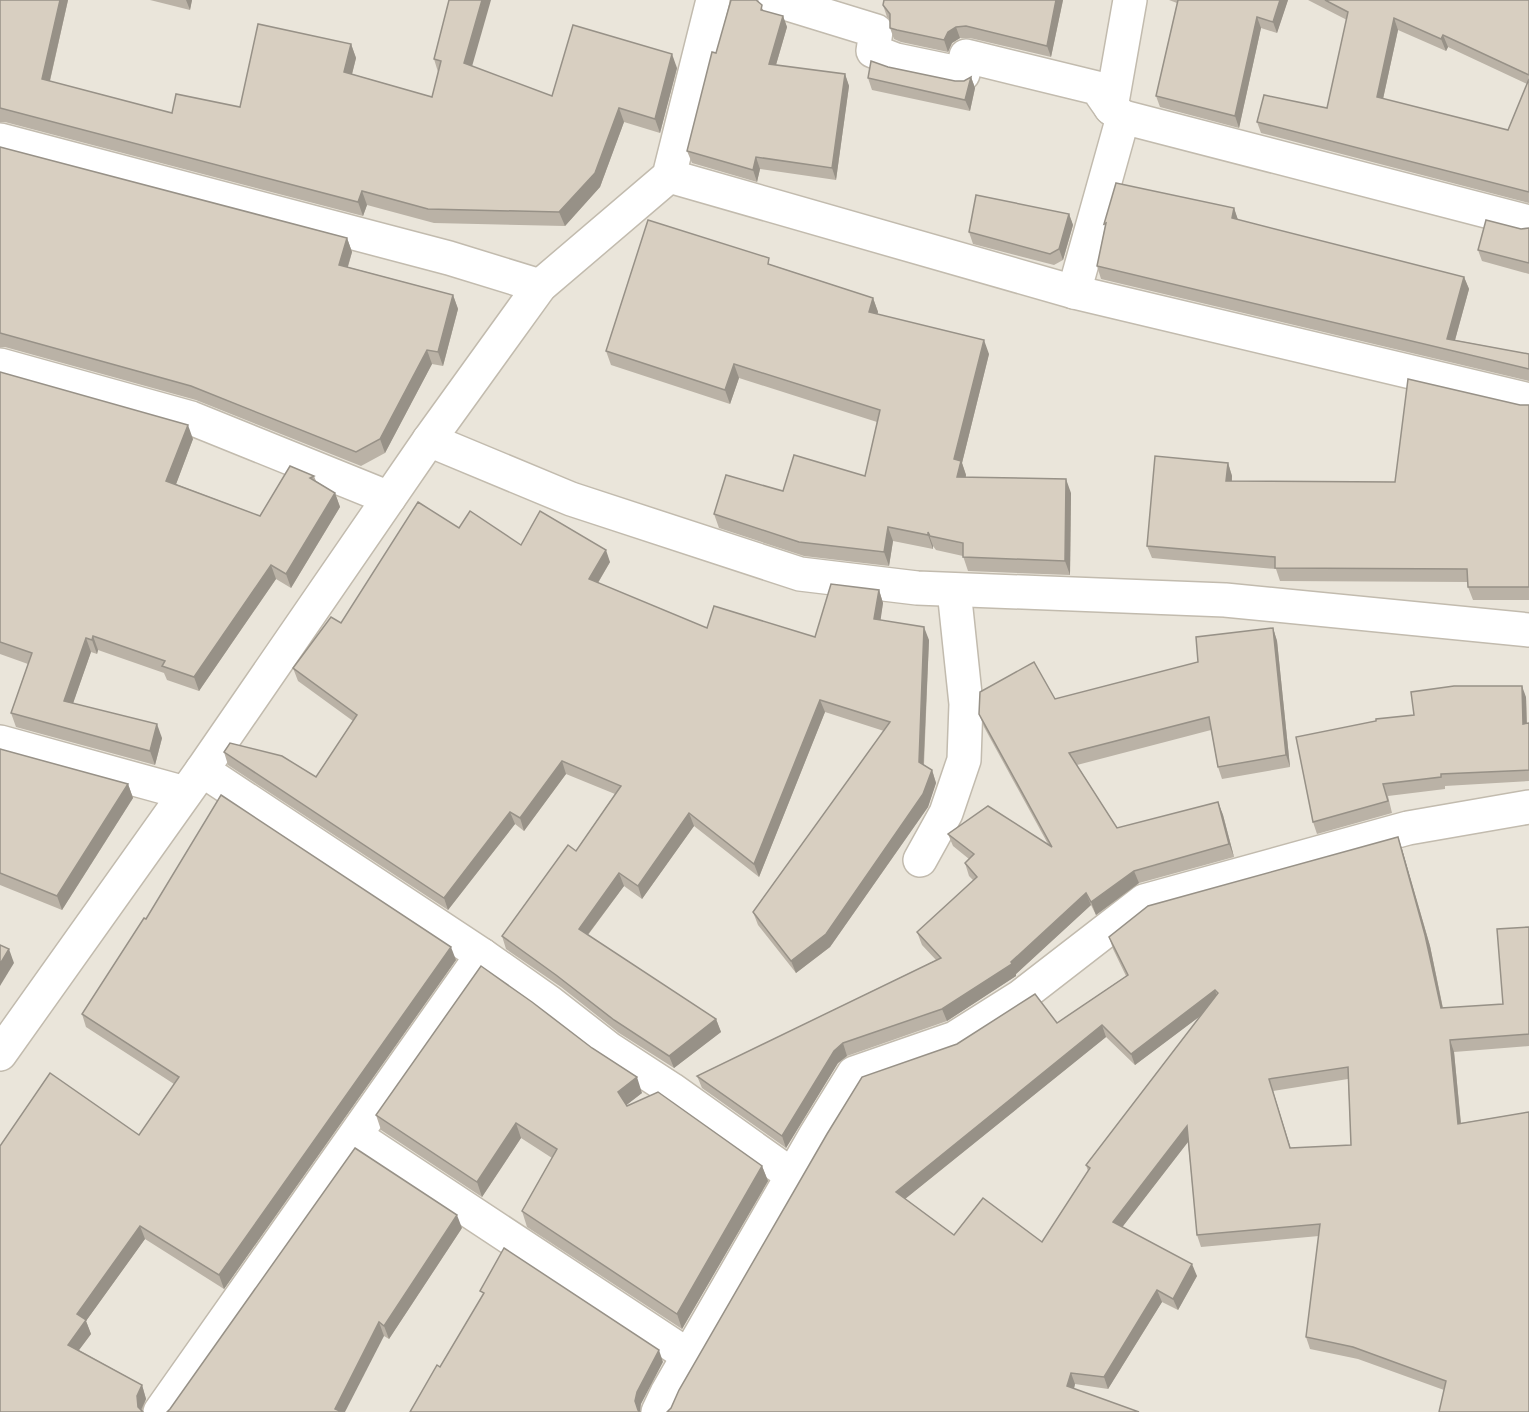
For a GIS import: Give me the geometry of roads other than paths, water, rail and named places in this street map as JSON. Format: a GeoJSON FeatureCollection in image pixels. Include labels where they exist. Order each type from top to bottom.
{"type":"FeatureCollection","features":[{"type":"Feature","properties":{"kind":"street"},"geometry":{"type":"LineString","coordinates":[[0,1054],[194,782],[429,440],[540,286],[669,176],[713,0]]}},
{"type":"Feature","properties":{"kind":"street"},"geometry":{"type":"LineString","coordinates":[[775,0],[876,31],[873,51],[896,60],[963,75],[966,56],[1097,88],[1117,113],[1529,222]]}},
{"type":"Feature","properties":{"kind":"street"},"geometry":{"type":"LineString","coordinates":[[1074,292],[1117,113],[1130,0]]}},
{"type":"Feature","properties":{"kind":"street"},"geometry":{"type":"LineString","coordinates":[[0,140],[449,258],[540,286]]}},
{"type":"Feature","properties":{"kind":"street"},"geometry":{"type":"LineString","coordinates":[[669,176],[1074,292],[1529,400]]}},
{"type":"Feature","properties":{"kind":"street"},"geometry":{"type":"LineString","coordinates":[[0,364],[191,418],[389,498]]}},
{"type":"Feature","properties":{"kind":"street"},"geometry":{"type":"LineString","coordinates":[[429,440],[570,498],[800,574],[917,588],[1225,600],[1529,630]]}},
{"type":"Feature","properties":{"kind":"street"},"geometry":{"type":"LineString","coordinates":[[920,860],[946,813],[964,760],[966,704],[954,590]]}},
{"type":"Feature","properties":{"kind":"street"},"geometry":{"type":"LineString","coordinates":[[0,742],[194,782],[482,955],[549,1002],[608,1048],[671,1089],[793,1176]]}},
{"type":"Feature","properties":{"kind":"street"},"geometry":{"type":"LineString","coordinates":[[658,1412],[815,1136],[854,1073],[955,1038],[1020,998],[1144,902],[1408,828],[1529,807]]}},
{"type":"Feature","properties":{"kind":"street"},"geometry":{"type":"LineString","coordinates":[[160,1412],[482,955]]}},
{"type":"Feature","properties":{"kind":"street"},"geometry":{"type":"LineString","coordinates":[[356,1136],[688,1356]]}}]}
